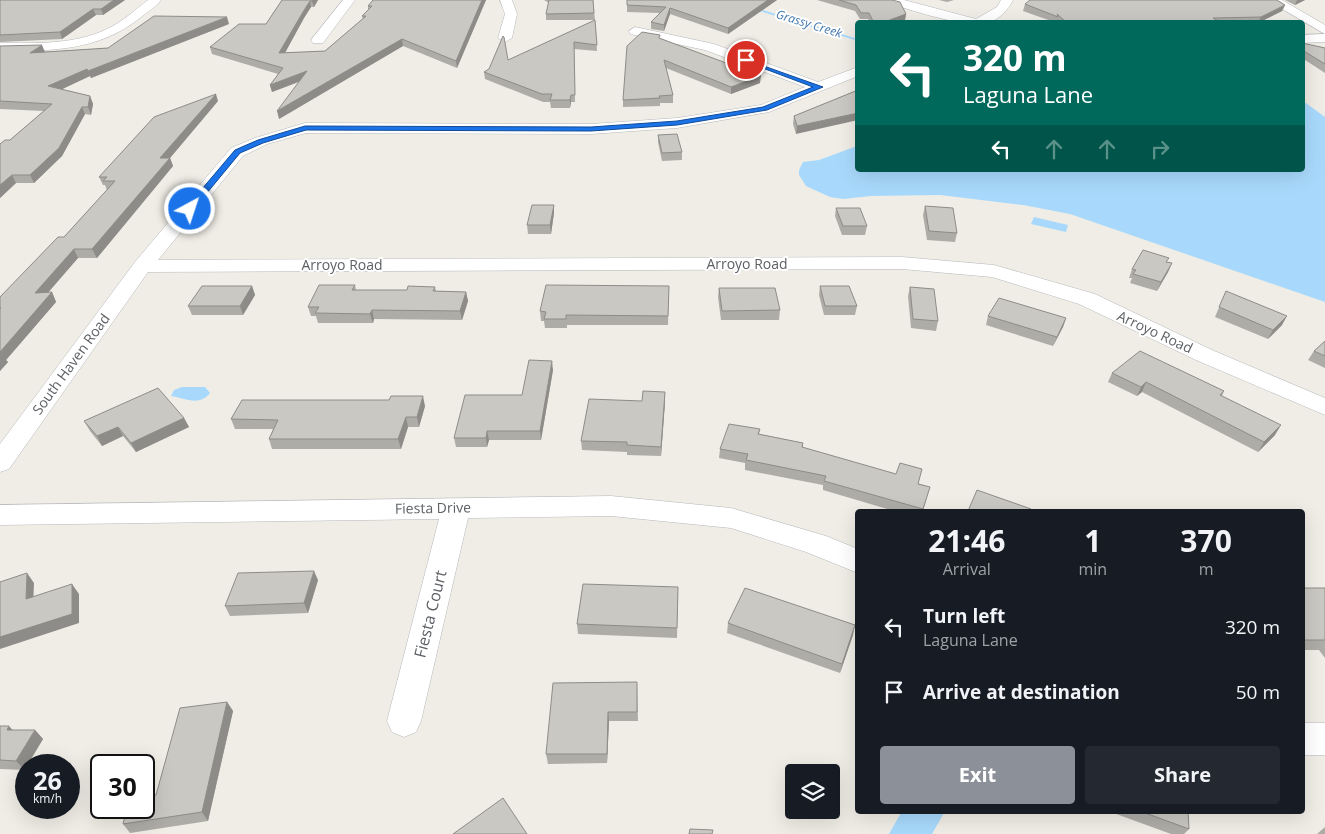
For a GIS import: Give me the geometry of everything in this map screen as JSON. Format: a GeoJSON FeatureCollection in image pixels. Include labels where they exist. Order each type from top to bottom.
{"type":"FeatureCollection","features":[{"type":"Feature","properties":{"kind":"street"},"geometry":{"type":"LineString","coordinates":[[0,47],[27,47],[84,42],[110,33],[155,0]]}},
{"type":"Feature","properties":{"kind":"street"},"geometry":{"type":"LineString","coordinates":[[318,40],[349,0]]}},
{"type":"Feature","properties":{"kind":"street"},"geometry":{"type":"LineString","coordinates":[[505,38],[511,18],[510,6],[506,0]]}},
{"type":"Feature","properties":{"kind":"street"},"geometry":{"type":"LineString","coordinates":[[890,0],[965,20]]}},
{"type":"Feature","properties":{"kind":"street"},"geometry":{"type":"LineString","coordinates":[[983,20],[1002,9],[1007,0]]}},
{"type":"Feature","properties":{"kind":"street"},"geometry":{"type":"LineString","coordinates":[[1273,0],[1325,30]]}},
{"type":"Feature","properties":{"kind":"street"},"geometry":{"type":"LineString","coordinates":[[635,31],[709,47],[819,87]]}},
{"type":"Feature","properties":{"kind":"street"},"geometry":{"type":"LineString","coordinates":[[1305,39],[1325,38]]}},
{"type":"Feature","properties":{"kind":"street","name":"South Haven Road"},"geometry":{"type":"LineString","coordinates":[[0,463],[142,266],[238,152],[261,141],[305,128],[591,129],[677,123],[764,109],[855,72]]}},
{"type":"Feature","properties":{"kind":"street","name":"Arroyo Road"},"geometry":{"type":"LineString","coordinates":[[142,266],[902,264],[994,271],[1087,300],[1204,355],[1325,407]]}},
{"type":"Feature","properties":{"kind":"street","name":"Fiesta Drive"},"geometry":{"type":"LineString","coordinates":[[0,515],[611,506],[731,518],[816,544],[855,561]]}},
{"type":"Feature","properties":{"kind":"street","name":"Fiesta Court"},"geometry":{"type":"LineString","coordinates":[[404,721],[456,508]]}},
{"type":"Feature","properties":{"kind":"street"},"geometry":{"type":"LineString","coordinates":[[1305,738],[1325,739]]}},
{"type":"Feature","properties":{"kind":"water"},"geometry":{"type":"Polygon","coordinates":[[[1305,102],[1325,117],[1325,302],[1070,214],[1023,205],[940,195],[871,196],[843,199],[830,197],[806,186],[799,175],[803,162],[819,160],[855,147],[855,172],[1305,172],[1305,102]]]}},
{"type":"Feature","properties":{"kind":"water"},"geometry":{"type":"Polygon","coordinates":[[[1034,217],[1068,225],[1066,232],[1031,224],[1034,217]]]}},
{"type":"Feature","properties":{"kind":"water"},"geometry":{"type":"Polygon","coordinates":[[[182,387],[205,387],[210,393],[197,401],[171,396],[174,390],[182,387]]]}},
{"type":"Feature","properties":{"kind":"water"},"geometry":{"type":"Polygon","coordinates":[[[900,814],[943,814],[932,834],[889,834],[900,814]]]}},
{"type":"Feature","properties":{"kind":"building"},"geometry":{"type":"Polygon","coordinates":[[[0,0],[114,0],[101,9],[93,9],[60,32],[0,35],[0,0]]]}},
{"type":"Feature","properties":{"kind":"building"},"geometry":{"type":"Polygon","coordinates":[[[282,0],[313,0],[310,1],[279,53],[325,51],[366,16],[362,16],[372,6],[368,6],[373,0],[482,0],[456,61],[402,39],[277,111],[307,71],[270,85],[283,68],[210,47],[239,24],[266,24],[282,0]]]}},
{"type":"Feature","properties":{"kind":"building"},"geometry":{"type":"Polygon","coordinates":[[[549,0],[593,0],[594,13],[546,14],[549,0]]]}},
{"type":"Feature","properties":{"kind":"building"},"geometry":{"type":"Polygon","coordinates":[[[627,0],[768,0],[728,28],[670,8],[664,25],[651,22],[666,7],[627,5],[627,0]]]}},
{"type":"Feature","properties":{"kind":"building"},"geometry":{"type":"Polygon","coordinates":[[[839,0],[892,0],[900,2],[906,14],[890,20],[872,20],[869,13],[861,13],[856,5],[839,0]]]}},
{"type":"Feature","properties":{"kind":"building"},"geometry":{"type":"Polygon","coordinates":[[[1030,0],[1277,0],[1285,5],[1261,17],[1213,18],[1216,20],[1064,20],[1057,14],[1058,17],[1025,4],[1030,0]]]}},
{"type":"Feature","properties":{"kind":"building"},"geometry":{"type":"Polygon","coordinates":[[[154,16],[227,17],[88,71],[87,69],[48,86],[90,96],[88,107],[82,107],[59,148],[30,175],[12,175],[0,185],[0,144],[5,140],[10,140],[52,104],[0,101],[0,46],[42,45],[30,53],[108,48],[154,16]]]}},
{"type":"Feature","properties":{"kind":"building"},"geometry":{"type":"Polygon","coordinates":[[[595,20],[597,45],[574,42],[575,95],[571,95],[570,100],[550,100],[552,94],[542,94],[484,72],[489,69],[503,36],[508,60],[595,20]]]}},
{"type":"Feature","properties":{"kind":"building"},"geometry":{"type":"Polygon","coordinates":[[[642,32],[660,35],[659,38],[761,76],[731,87],[664,60],[673,95],[659,96],[660,98],[623,100],[627,46],[642,32]]]}},
{"type":"Feature","properties":{"kind":"building"},"geometry":{"type":"Polygon","coordinates":[[[1305,44],[1325,48],[1325,64],[1305,52],[1305,44]]]}},
{"type":"Feature","properties":{"kind":"building"},"geometry":{"type":"Polygon","coordinates":[[[855,91],[855,114],[797,126],[794,116],[855,91]]]}},
{"type":"Feature","properties":{"kind":"building"},"geometry":{"type":"Polygon","coordinates":[[[216,94],[160,158],[170,158],[92,249],[74,249],[35,293],[52,292],[0,352],[0,297],[58,237],[64,237],[115,181],[103,181],[107,177],[99,177],[154,117],[216,94]]]}},
{"type":"Feature","properties":{"kind":"building"},"geometry":{"type":"Polygon","coordinates":[[[677,134],[682,152],[662,153],[658,135],[677,134]]]}},
{"type":"Feature","properties":{"kind":"building"},"geometry":{"type":"Polygon","coordinates":[[[532,205],[554,205],[550,225],[527,225],[532,205]]]}},
{"type":"Feature","properties":{"kind":"building"},"geometry":{"type":"Polygon","coordinates":[[[925,206],[953,208],[957,233],[929,231],[925,206]]]}},
{"type":"Feature","properties":{"kind":"building"},"geometry":{"type":"Polygon","coordinates":[[[836,208],[860,208],[867,226],[843,226],[836,208]]]}},
{"type":"Feature","properties":{"kind":"building"},"geometry":{"type":"Polygon","coordinates":[[[1143,250],[1169,258],[1166,262],[1172,263],[1161,282],[1133,274],[1136,270],[1132,269],[1143,250]]]}},
{"type":"Feature","properties":{"kind":"building"},"geometry":{"type":"Polygon","coordinates":[[[319,285],[355,285],[352,290],[407,290],[408,286],[435,287],[433,291],[466,292],[460,311],[372,310],[370,314],[315,313],[319,307],[308,307],[319,285]]]}},
{"type":"Feature","properties":{"kind":"building"},"geometry":{"type":"Polygon","coordinates":[[[546,285],[669,286],[668,316],[566,315],[566,319],[544,319],[546,312],[540,311],[546,285]]]}},
{"type":"Feature","properties":{"kind":"building"},"geometry":{"type":"Polygon","coordinates":[[[202,286],[252,286],[240,306],[188,306],[202,286]]]}},
{"type":"Feature","properties":{"kind":"building"},"geometry":{"type":"Polygon","coordinates":[[[820,286],[849,286],[857,306],[825,306],[820,286]]]}},
{"type":"Feature","properties":{"kind":"building"},"geometry":{"type":"Polygon","coordinates":[[[910,287],[934,289],[938,321],[913,319],[910,287]]]}},
{"type":"Feature","properties":{"kind":"building"},"geometry":{"type":"Polygon","coordinates":[[[719,288],[775,288],[780,310],[722,311],[719,288]]]}},
{"type":"Feature","properties":{"kind":"building"},"geometry":{"type":"Polygon","coordinates":[[[1226,291],[1287,316],[1273,330],[1219,307],[1226,291]]]}},
{"type":"Feature","properties":{"kind":"building"},"geometry":{"type":"Polygon","coordinates":[[[999,298],[1066,318],[1057,337],[988,316],[999,298]]]}},
{"type":"Feature","properties":{"kind":"building"},"geometry":{"type":"Polygon","coordinates":[[[1325,341],[1325,356],[1314,351],[1325,341]]]}},
{"type":"Feature","properties":{"kind":"building"},"geometry":{"type":"Polygon","coordinates":[[[1140,351],[1224,391],[1220,395],[1281,425],[1264,442],[1146,382],[1141,387],[1112,373],[1140,351]]]}},
{"type":"Feature","properties":{"kind":"building"},"geometry":{"type":"Polygon","coordinates":[[[529,360],[552,361],[540,431],[487,431],[486,438],[454,438],[465,395],[522,395],[529,360]]]}},
{"type":"Feature","properties":{"kind":"building"},"geometry":{"type":"Polygon","coordinates":[[[158,388],[184,418],[131,443],[118,427],[97,436],[84,421],[158,388]]]}},
{"type":"Feature","properties":{"kind":"building"},"geometry":{"type":"Polygon","coordinates":[[[643,391],[665,392],[661,447],[627,445],[627,442],[581,441],[589,399],[642,401],[643,391]]]}},
{"type":"Feature","properties":{"kind":"building"},"geometry":{"type":"Polygon","coordinates":[[[391,396],[423,396],[417,417],[406,417],[398,439],[269,439],[278,420],[231,419],[242,400],[389,400],[391,396]]]}},
{"type":"Feature","properties":{"kind":"building"},"geometry":{"type":"Polygon","coordinates":[[[729,424],[760,429],[758,434],[803,443],[802,447],[896,474],[900,463],[922,469],[918,484],[930,487],[923,509],[824,481],[826,476],[746,460],[748,454],[720,449],[729,424]]]}},
{"type":"Feature","properties":{"kind":"building"},"geometry":{"type":"Polygon","coordinates":[[[977,490],[1031,509],[969,509],[977,490]]]}},
{"type":"Feature","properties":{"kind":"building"},"geometry":{"type":"Polygon","coordinates":[[[314,571],[304,603],[225,606],[238,573],[314,571]]]}},
{"type":"Feature","properties":{"kind":"building"},"geometry":{"type":"Polygon","coordinates":[[[27,573],[26,599],[72,584],[72,614],[0,637],[0,582],[27,573]]]}},
{"type":"Feature","properties":{"kind":"building"},"geometry":{"type":"Polygon","coordinates":[[[583,584],[678,587],[677,628],[577,624],[583,584]]]}},
{"type":"Feature","properties":{"kind":"building"},"geometry":{"type":"Polygon","coordinates":[[[745,588],[855,625],[842,664],[728,623],[745,588]]]}},
{"type":"Feature","properties":{"kind":"building"},"geometry":{"type":"Polygon","coordinates":[[[1305,588],[1325,588],[1325,640],[1305,640],[1305,588]]]}},
{"type":"Feature","properties":{"kind":"building"},"geometry":{"type":"Polygon","coordinates":[[[637,682],[637,712],[608,712],[607,754],[546,754],[553,683],[637,682]]]}},
{"type":"Feature","properties":{"kind":"building"},"geometry":{"type":"Polygon","coordinates":[[[227,702],[202,812],[123,824],[124,819],[155,819],[155,795],[180,708],[227,702]]]}},
{"type":"Feature","properties":{"kind":"building"},"geometry":{"type":"Polygon","coordinates":[[[0,726],[9,726],[7,730],[35,730],[20,754],[15,754],[15,761],[0,760],[0,726]]]}},
{"type":"Feature","properties":{"kind":"building"},"geometry":{"type":"Polygon","coordinates":[[[503,798],[527,834],[453,834],[503,798]]]}},
{"type":"Feature","properties":{"kind":"building"},"geometry":{"type":"Polygon","coordinates":[[[1148,814],[1188,814],[1189,829],[1148,814]]]}},
{"type":"Feature","properties":{"kind":"building"},"geometry":{"type":"Polygon","coordinates":[[[690,829],[713,830],[712,834],[689,834],[690,829]]]}},
{"type":"Feature","properties":{"kind":"waterway","name":"Grassy Creek"},"geometry":{"type":"LineString","coordinates":[[754,8],[855,39]]}},
{"type":"Feature","properties":{"kind":"route"},"geometry":{"type":"LineString","coordinates":[[190,209],[238,152],[261,141],[305,128],[591,129],[677,123],[764,109],[819,87],[746,60]]}}]}
